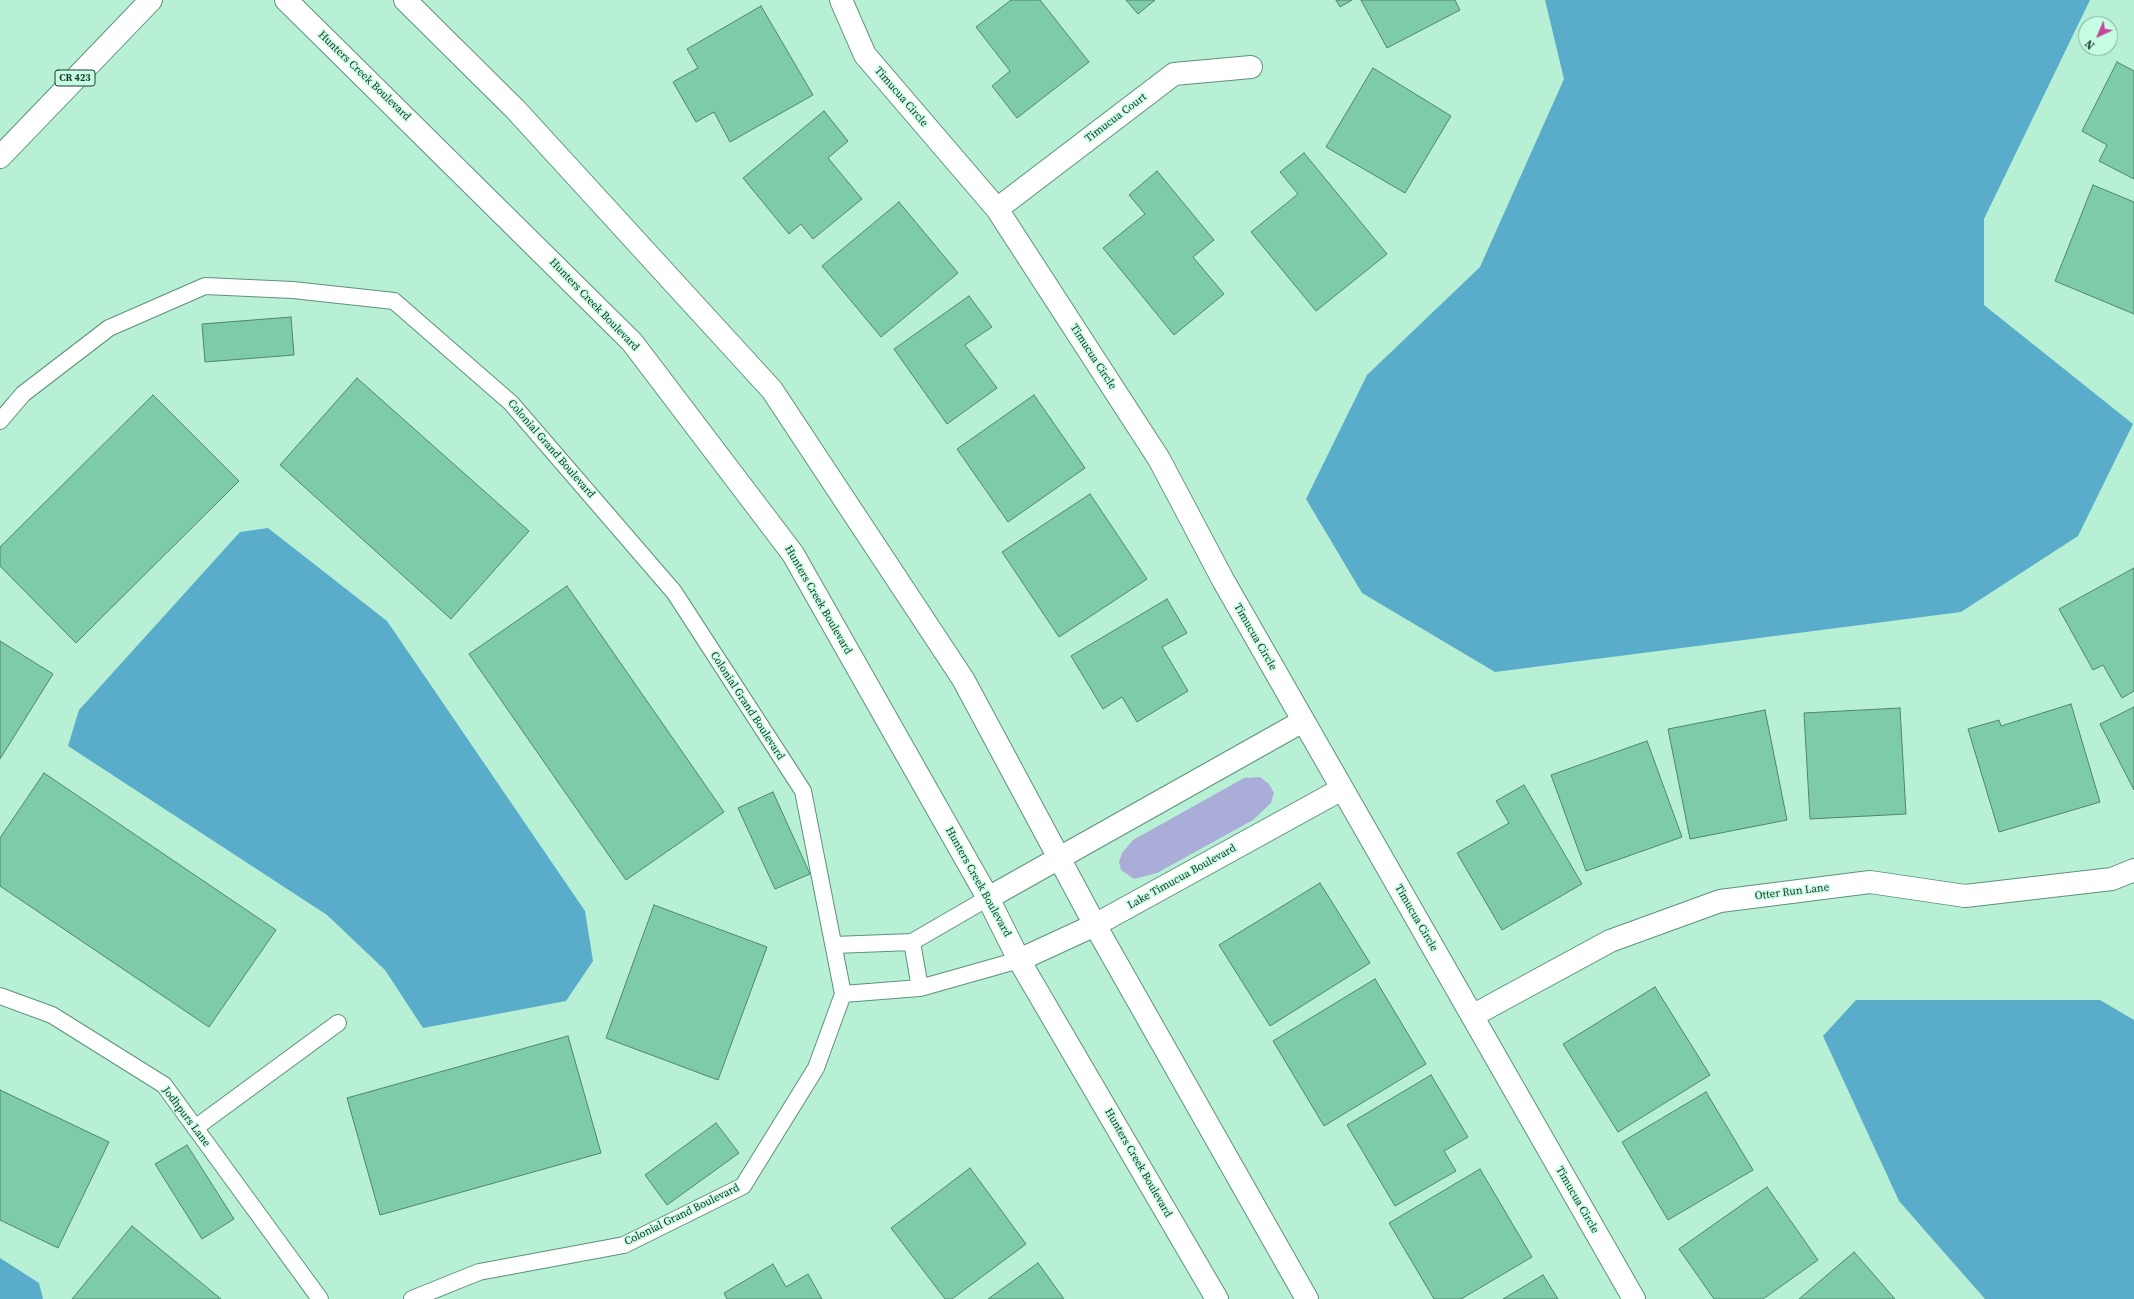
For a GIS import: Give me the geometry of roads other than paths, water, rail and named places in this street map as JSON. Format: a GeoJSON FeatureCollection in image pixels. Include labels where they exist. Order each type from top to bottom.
{"type":"FeatureCollection","features":[{"type":"Feature","properties":{"kind":"main road","name":"CR 423"},"geometry":{"type":"LineString","coordinates":[[0,156],[151,0]]}},
{"type":"Feature","properties":{"kind":"main road","name":"Hunters Creek Boulevard"},"geometry":{"type":"LineString","coordinates":[[286,0],[632,342],[793,554],[988,898],[1019,960],[1217,1299]]}},
{"type":"Feature","properties":{"kind":"main road"},"geometry":{"type":"LineString","coordinates":[[405,0],[516,110],[772,390],[963,678],[1095,925],[1307,1299]]}},
{"type":"Feature","properties":{"kind":"main road","name":"Timucua Circle"},"geometry":{"type":"LineString","coordinates":[[841,0],[865,55],[997,209],[1159,459],[1223,580],[1634,1299]]}},
{"type":"Feature","properties":{"kind":"main road","name":"Timucua Court"},"geometry":{"type":"LineString","coordinates":[[997,209],[1174,74],[1251,67]]}},
{"type":"Feature","properties":{"kind":"main road"},"geometry":{"type":"LineString","coordinates":[[988,898],[1304,721]]}},
{"type":"Feature","properties":{"kind":"main road","name":"Lake Timucua Boulevard"},"geometry":{"type":"LineString","coordinates":[[1019,960],[1095,925],[1342,790]]}},
{"type":"Feature","properties":{"kind":"main road","name":"Otter Run Lane"},"geometry":{"type":"LineString","coordinates":[[1472,1016],[1610,941],[1720,901],[1870,882],[1965,896],[2112,879],[2134,870]]}},
{"type":"Feature","properties":{"kind":"lane","name":"Colonial Grand Boulevard"},"geometry":{"type":"LineString","coordinates":[[0,421],[23,394],[109,328],[205,286],[292,290],[394,301],[511,403],[674,592],[803,791],[843,994],[816,1068],[743,1186],[624,1245],[479,1272],[412,1299]]}},
{"type":"Feature","properties":{"kind":"lane"},"geometry":{"type":"LineString","coordinates":[[834,945],[912,942],[988,898]]}},
{"type":"Feature","properties":{"kind":"lane"},"geometry":{"type":"LineString","coordinates":[[912,942],[920,988]]}},
{"type":"Feature","properties":{"kind":"lane"},"geometry":{"type":"LineString","coordinates":[[843,994],[920,988],[1019,960]]}},
{"type":"Feature","properties":{"kind":"lane","name":"Jodhpurs Lane"},"geometry":{"type":"LineString","coordinates":[[0,996],[52,1015],[164,1086],[320,1299]]}},
{"type":"Feature","properties":{"kind":"lane"},"geometry":{"type":"LineString","coordinates":[[195,1128],[338,1023]]}}]}
